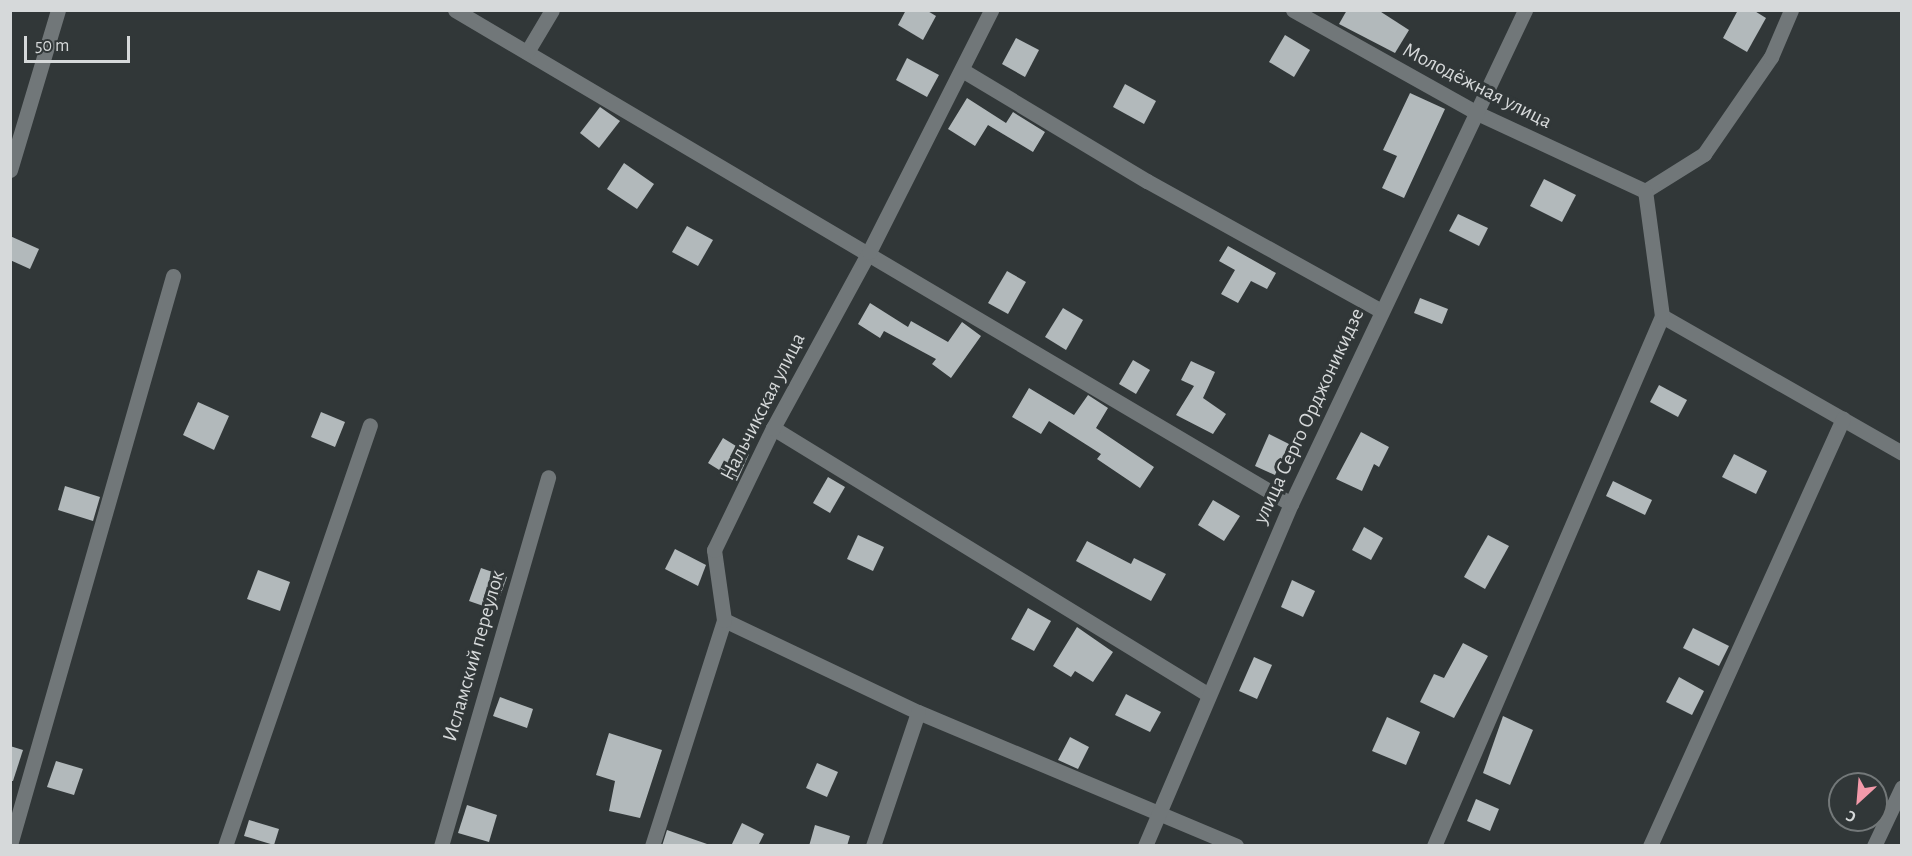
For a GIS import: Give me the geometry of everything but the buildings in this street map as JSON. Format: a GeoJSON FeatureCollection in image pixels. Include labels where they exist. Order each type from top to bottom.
{"type":"FeatureCollection","features":[{"type":"Feature","properties":{"kind":"street"},"geometry":{"type":"LineString","coordinates":[[10,170],[58,10]]}},
{"type":"Feature","properties":{"kind":"street"},"geometry":{"type":"LineString","coordinates":[[455,10],[869,252],[1291,504]]}},
{"type":"Feature","properties":{"kind":"street"},"geometry":{"type":"LineString","coordinates":[[527,52],[552,10]]}},
{"type":"Feature","properties":{"kind":"street","name":"Нальчикская улица"},"geometry":{"type":"LineString","coordinates":[[652,846],[724,620],[714,550],[773,428],[869,252],[991,10]]}},
{"type":"Feature","properties":{"kind":"street","name":"Молодёжная улица"},"geometry":{"type":"LineString","coordinates":[[1293,10],[1477,113],[1645,191]]}},
{"type":"Feature","properties":{"kind":"street","name":"улица Серго Орджоникидзе"},"geometry":{"type":"LineString","coordinates":[[1145,846],[1207,694],[1291,504],[1380,310],[1525,10]]}},
{"type":"Feature","properties":{"kind":"street"},"geometry":{"type":"LineString","coordinates":[[1434,846],[1662,316],[1645,191],[1704,154],[1771,57],[1791,10]]}},
{"type":"Feature","properties":{"kind":"street"},"geometry":{"type":"LineString","coordinates":[[962,70],[1147,181],[1380,310]]}},
{"type":"Feature","properties":{"kind":"street"},"geometry":{"type":"LineString","coordinates":[[10,845],[173,276]]}},
{"type":"Feature","properties":{"kind":"street"},"geometry":{"type":"LineString","coordinates":[[1662,316],[1902,453]]}},
{"type":"Feature","properties":{"kind":"street"},"geometry":{"type":"LineString","coordinates":[[1650,846],[1843,419]]}},
{"type":"Feature","properties":{"kind":"street"},"geometry":{"type":"LineString","coordinates":[[225,846],[370,425]]}},
{"type":"Feature","properties":{"kind":"street"},"geometry":{"type":"LineString","coordinates":[[773,428],[1207,694]]}},
{"type":"Feature","properties":{"kind":"street","name":"Исламский переулок"},"geometry":{"type":"LineString","coordinates":[[441,846],[548,477]]}},
{"type":"Feature","properties":{"kind":"street"},"geometry":{"type":"LineString","coordinates":[[724,620],[918,712],[1157,815],[1236,846]]}},
{"type":"Feature","properties":{"kind":"street"},"geometry":{"type":"LineString","coordinates":[[873,846],[918,712]]}},
{"type":"Feature","properties":{"kind":"street"},"geometry":{"type":"LineString","coordinates":[[1874,846],[1902,787]]}}]}
